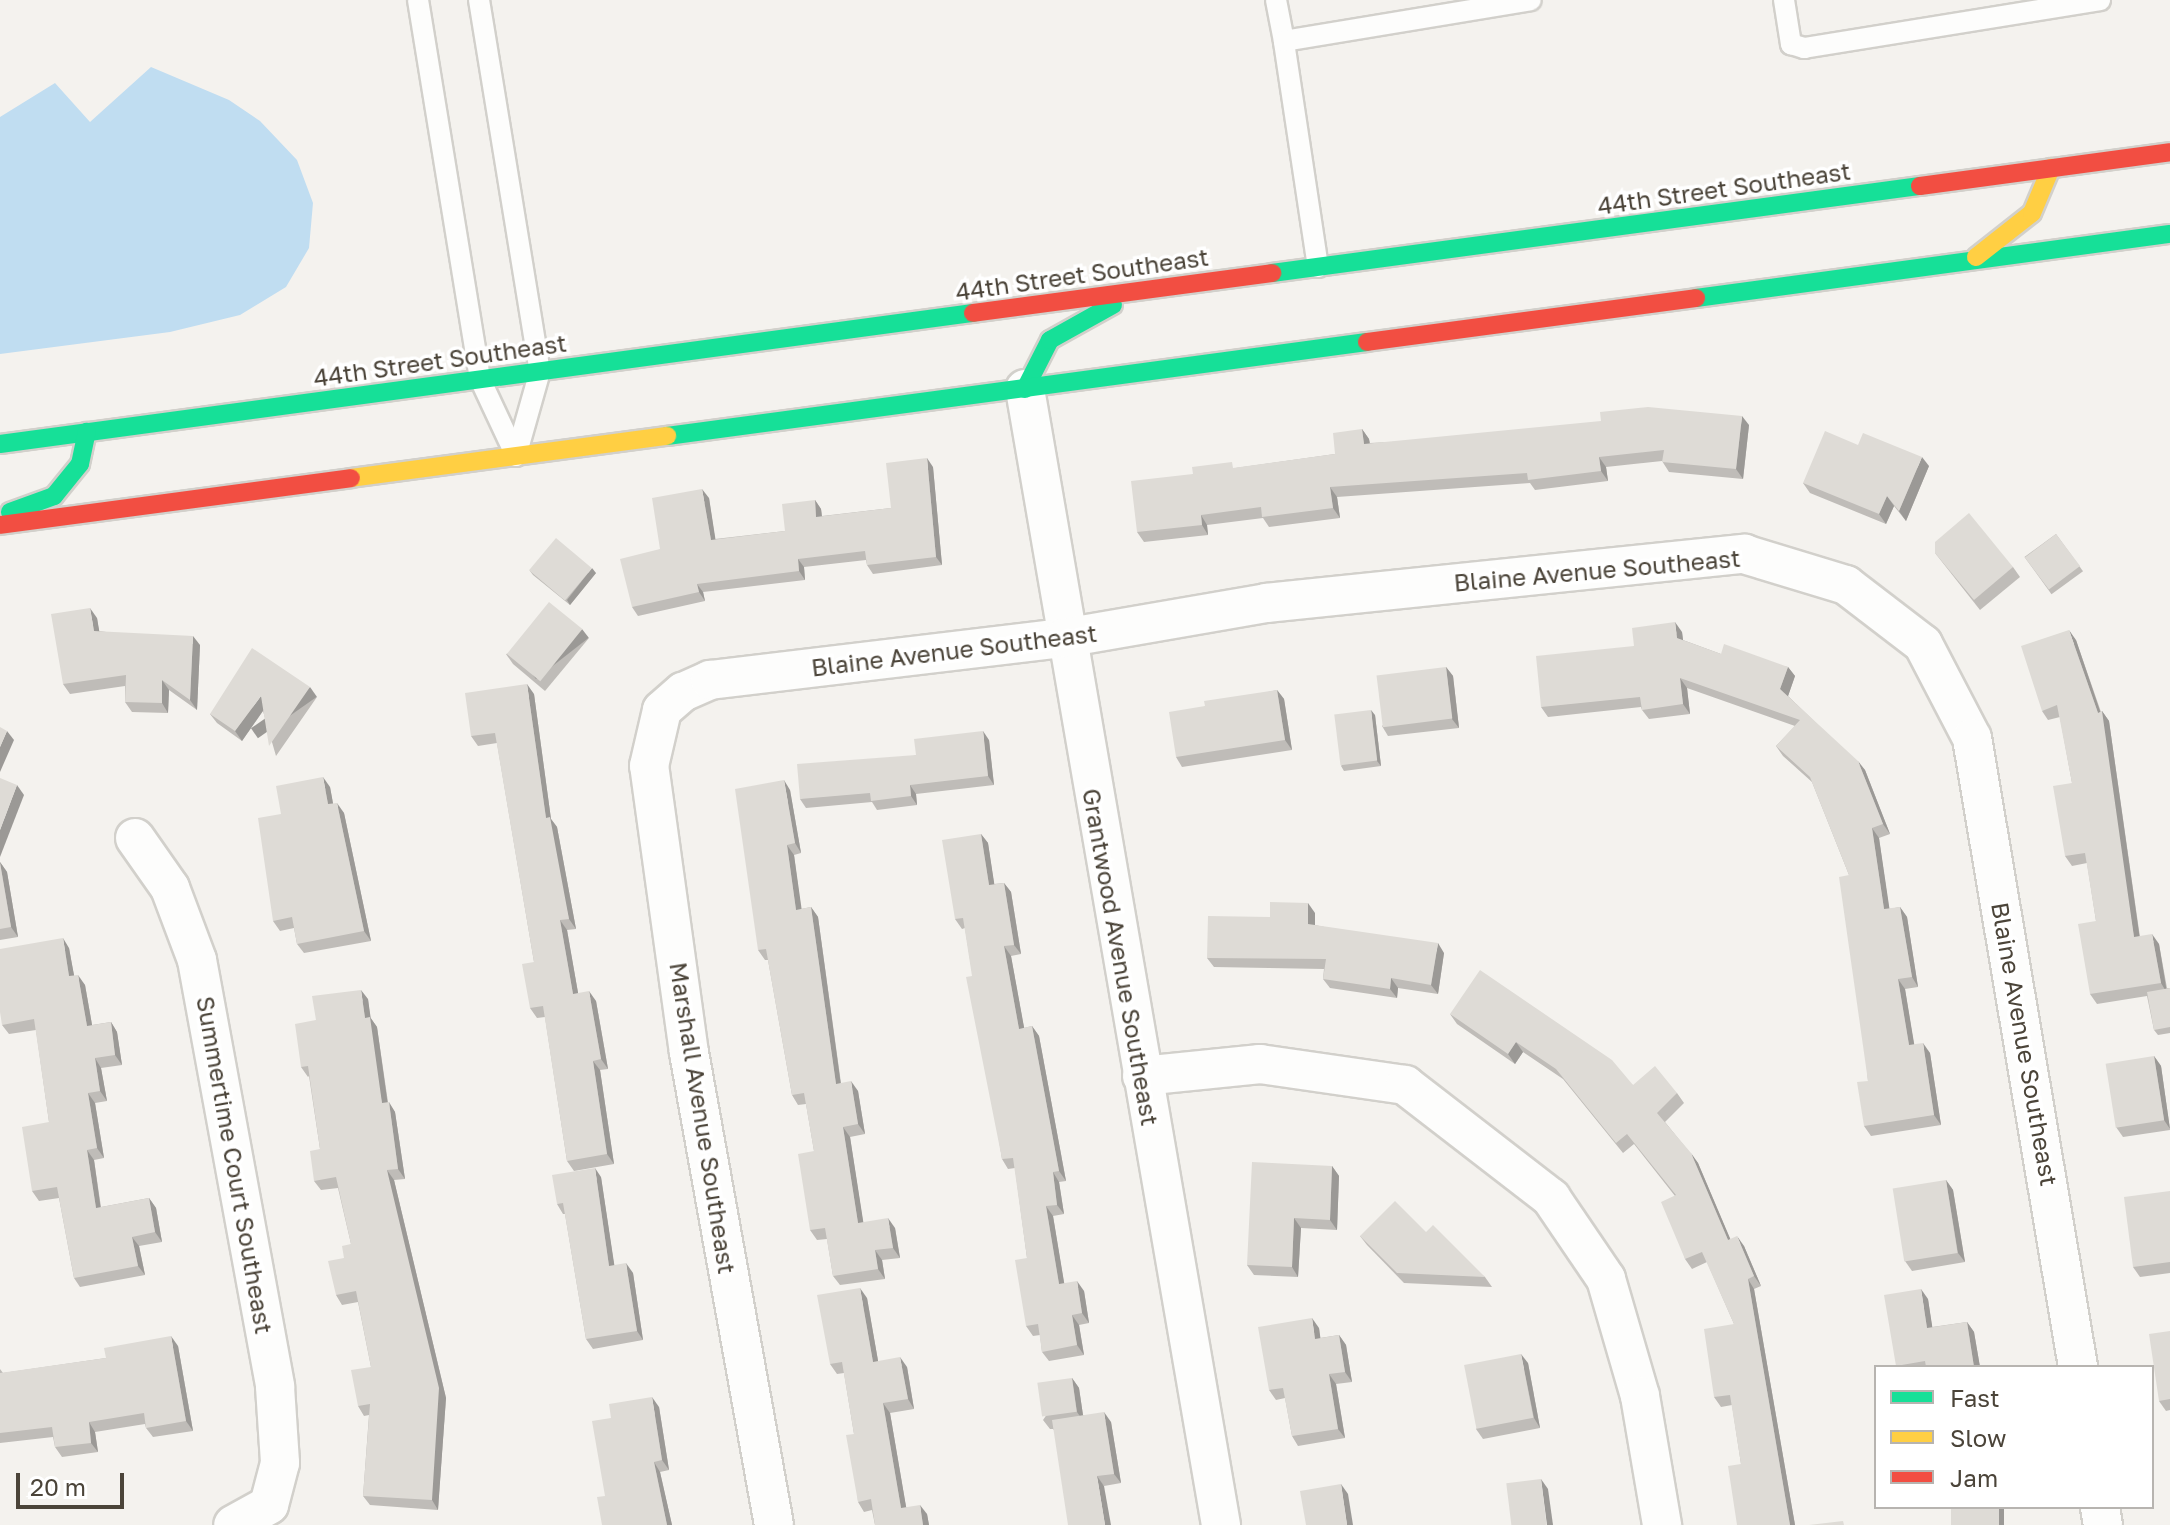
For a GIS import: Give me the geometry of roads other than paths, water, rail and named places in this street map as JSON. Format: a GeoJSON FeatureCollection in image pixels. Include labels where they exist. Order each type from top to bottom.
{"type":"FeatureCollection","features":[{"type":"Feature","properties":{"kind":"main road","name":"44th Street Southeast"},"geometry":{"type":"LineString","coordinates":[[0,444],[2170,152]]}},
{"type":"Feature","properties":{"kind":"main road"},"geometry":{"type":"LineString","coordinates":[[1970,261],[2032,213],[2051,168]]}},
{"type":"Feature","properties":{"kind":"main road"},"geometry":{"type":"LineString","coordinates":[[0,525],[2170,234]]}},
{"type":"Feature","properties":{"kind":"main road"},"geometry":{"type":"LineString","coordinates":[[1025,389],[1050,340],[1068,326],[1164,287]]}},
{"type":"Feature","properties":{"kind":"main road"},"geometry":{"type":"LineString","coordinates":[[0,516],[54,496],[80,464],[87,432]]}},
{"type":"Feature","properties":{"kind":"street","name":"Grantwood Avenue Southeast"},"geometry":{"type":"LineString","coordinates":[[1025,389],[1064,638],[1221,1525]]}},
{"type":"Feature","properties":{"kind":"street","name":"Blaine Avenue Southeast"},"geometry":{"type":"LineString","coordinates":[[662,710],[683,692],[710,680],[1064,638],[1266,603],[1744,554],[1846,585],[1923,644],[1972,738],[2078,1365]]}},
{"type":"Feature","properties":{"kind":"street","name":"Marshall Avenue Southeast"},"geometry":{"type":"LineString","coordinates":[[662,710],[649,766],[689,1053],[774,1525]]}},
{"type":"Feature","properties":{"kind":"street","name":"Summertime Court Southeast"},"geometry":{"type":"LineString","coordinates":[[135,838],[170,888],[197,960],[275,1387],[280,1463],[269,1505],[233,1525]]}},
{"type":"Feature","properties":{"kind":"street"},"geometry":{"type":"LineString","coordinates":[[1142,1076],[1260,1064],[1405,1085],[1551,1198],[1606,1279],[1640,1396],[1662,1525]]}},
{"type":"Feature","properties":{"kind":"lane"},"geometry":{"type":"LineString","coordinates":[[418,0],[480,379],[516,456]]}},
{"type":"Feature","properties":{"kind":"lane"},"geometry":{"type":"LineString","coordinates":[[479,0],[540,371],[516,456]]}},
{"type":"Feature","properties":{"kind":"lane"},"geometry":{"type":"LineString","coordinates":[[1276,0],[1318,267]]}},
{"type":"Feature","properties":{"kind":"lane"},"geometry":{"type":"LineString","coordinates":[[1284,41],[1531,0]]}},
{"type":"Feature","properties":{"kind":"lane"},"geometry":{"type":"LineString","coordinates":[[1784,0],[1791,44],[1804,48],[2100,0]]}},
{"type":"Feature","properties":{"kind":"water"},"geometry":{"type":"Polygon","coordinates":[[[151,67],[229,100],[260,121],[297,160],[313,203],[309,248],[286,287],[240,315],[170,332],[0,354],[0,117],[55,83],[90,122],[151,67]]]}}]}
